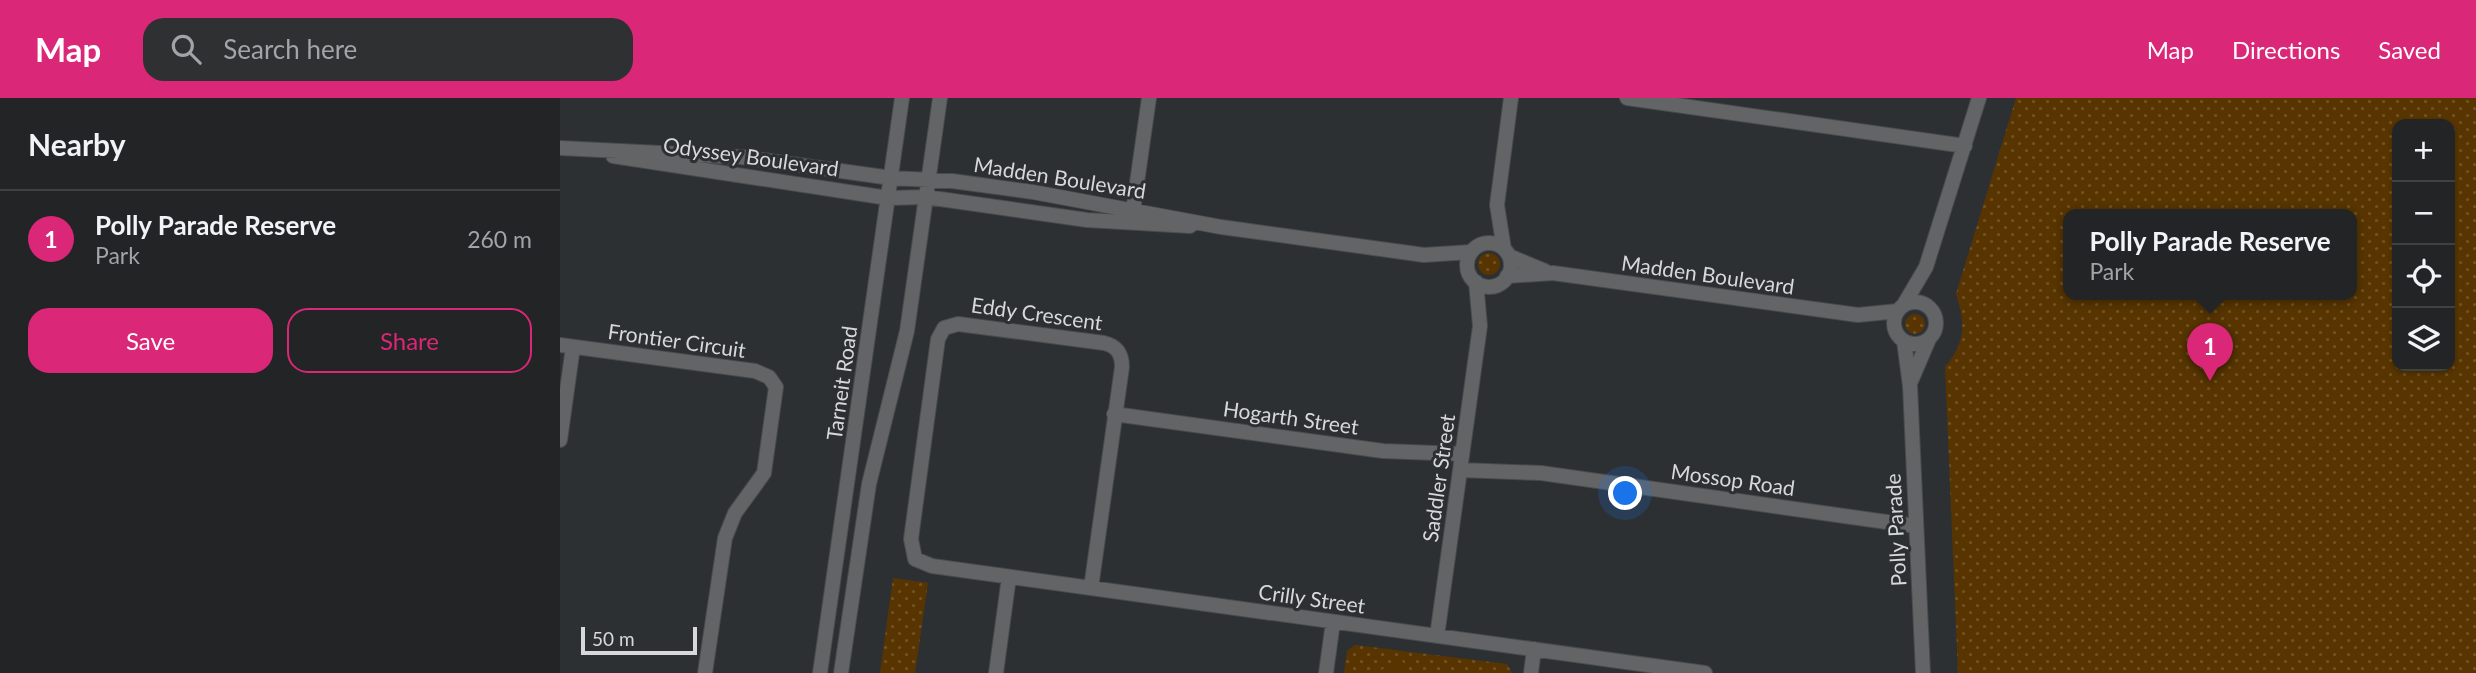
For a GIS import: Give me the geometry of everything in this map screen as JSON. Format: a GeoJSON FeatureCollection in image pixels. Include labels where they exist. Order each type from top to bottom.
{"type":"FeatureCollection","features":[{"type":"Feature","properties":{"kind":"street","name":"Tarneit Road"},"geometry":{"type":"LineString","coordinates":[[820,673],[902,98]]}},
{"type":"Feature","properties":{"kind":"street"},"geometry":{"type":"LineString","coordinates":[[841,673],[869,484],[908,331],[940,98]]}},
{"type":"Feature","properties":{"kind":"street"},"geometry":{"type":"LineString","coordinates":[[1132,216],[1149,98]]}},
{"type":"Feature","properties":{"kind":"street"},"geometry":{"type":"LineString","coordinates":[[1497,205],[1511,98]]}},
{"type":"Feature","properties":{"kind":"street"},"geometry":{"type":"LineString","coordinates":[[1627,98],[1965,146]]}},
{"type":"Feature","properties":{"kind":"street"},"geometry":{"type":"LineString","coordinates":[[1926,268],[1930,307],[1936,320],[1929,339],[1917,344],[1900,336],[1900,308],[1926,268],[1979,98]]}},
{"type":"Feature","properties":{"kind":"street","name":"Odyssey Boulevard"},"geometry":{"type":"LineString","coordinates":[[565,148],[741,157],[891,178]]}},
{"type":"Feature","properties":{"kind":"street","name":"Odyssey Boulevard"},"geometry":{"type":"LineString","coordinates":[[565,148],[888,198],[926,197]]}},
{"type":"Feature","properties":{"kind":"street","name":"Madden Boulevard"},"geometry":{"type":"LineString","coordinates":[[891,178],[929,179],[1132,216],[1424,256],[1472,277],[1501,281],[1553,273]]}},
{"type":"Feature","properties":{"kind":"street","name":"Madden Boulevard"},"geometry":{"type":"LineString","coordinates":[[926,197],[1064,217],[1132,216]]}},
{"type":"Feature","properties":{"kind":"street","name":"Saddler Street"},"geometry":{"type":"LineString","coordinates":[[1480,326],[1472,277],[1476,248],[1497,205]]}},
{"type":"Feature","properties":{"kind":"street","name":"Saddler Street"},"geometry":{"type":"LineString","coordinates":[[1437,636],[1480,326],[1501,281],[1506,253],[1497,205]]}},
{"type":"Feature","properties":{"kind":"street","name":"Madden Boulevard"},"geometry":{"type":"LineString","coordinates":[[1424,256],[1493,243],[1506,253],[1553,273],[1858,315],[1900,308]]}},
{"type":"Feature","properties":{"kind":"street"},"geometry":{"type":"LineString","coordinates":[[1900,308],[1916,302],[1930,307]]}},
{"type":"Feature","properties":{"kind":"street","name":"Madden Boulevard"},"geometry":{"type":"LineString","coordinates":[[1858,315],[1900,336]]}},
{"type":"Feature","properties":{"kind":"street","name":"Eddy Crescent"},"geometry":{"type":"LineString","coordinates":[[915,559],[911,540],[938,339],[944,328],[958,324],[1112,345],[1122,362],[1091,588]]}},
{"type":"Feature","properties":{"kind":"street","name":"Polly Parade"},"geometry":{"type":"LineString","coordinates":[[1900,336],[1910,386],[1923,673]]}},
{"type":"Feature","properties":{"kind":"street","name":"Polly Parade"},"geometry":{"type":"LineString","coordinates":[[1910,386],[1929,339]]}},
{"type":"Feature","properties":{"kind":"street"},"geometry":{"type":"LineString","coordinates":[[560,440],[566,346]]}},
{"type":"Feature","properties":{"kind":"street","name":"Frontier Circuit"},"geometry":{"type":"LineString","coordinates":[[566,346],[755,371],[769,377],[776,387],[766,466],[757,487],[735,513],[725,538],[705,673]]}},
{"type":"Feature","properties":{"kind":"street","name":"Hogarth Street"},"geometry":{"type":"LineString","coordinates":[[1114,414],[1383,451],[1462,454]]}},
{"type":"Feature","properties":{"kind":"street","name":"Mossop Road"},"geometry":{"type":"LineString","coordinates":[[1460,470],[1541,473],[1915,526]]}},
{"type":"Feature","properties":{"kind":"street","name":"Crilly Street"},"geometry":{"type":"LineString","coordinates":[[915,559],[924,565],[1705,673]]}},
{"type":"Feature","properties":{"kind":"street"},"geometry":{"type":"LineString","coordinates":[[996,673],[1009,577]]}},
{"type":"Feature","properties":{"kind":"street"},"geometry":{"type":"LineString","coordinates":[[1326,673],[1334,622]]}},
{"type":"Feature","properties":{"kind":"street"},"geometry":{"type":"LineString","coordinates":[[835,673],[847,626]]}},
{"type":"Feature","properties":{"kind":"street"},"geometry":{"type":"LineString","coordinates":[[1531,673],[1534,649]]}},
{"type":"Feature","properties":{"kind":"shaded area"},"geometry":{"type":"Polygon","coordinates":[[[2016,98],[2476,98],[2476,673],[1958,673],[1945,367],[1957,350],[1962,324],[1956,294],[2016,98]]]}},
{"type":"Feature","properties":{"kind":"shaded area"},"geometry":{"type":"Polygon","coordinates":[[[1489,253],[1499,260],[1500,264],[1493,274],[1489,275],[1479,268],[1478,264],[1485,254],[1489,253]]]}},
{"type":"Feature","properties":{"kind":"shaded area"},"geometry":{"type":"Polygon","coordinates":[[[1915,314],[1922,317],[1925,324],[1922,331],[1915,334],[1908,331],[1905,324],[1908,317],[1915,314]]]}},
{"type":"Feature","properties":{"kind":"shaded area"},"geometry":{"type":"Polygon","coordinates":[[[893,578],[928,583],[915,673],[880,673],[893,578]]]}},
{"type":"Feature","properties":{"kind":"shaded area"},"geometry":{"type":"Polygon","coordinates":[[[1355,645],[1507,664],[1512,673],[1344,673],[1347,651],[1355,645]]]}},
{"type":"Feature","properties":{"kind":"shaded area"},"geometry":{"type":"Polygon","coordinates":[[[1398,657],[1411,673],[1378,673],[1398,657]]]}},
{"type":"Feature","properties":{"kind":"place","name":"Polly Parade Reserve"},"geometry":{"type":"Point","coordinates":[2210,381]}}]}
